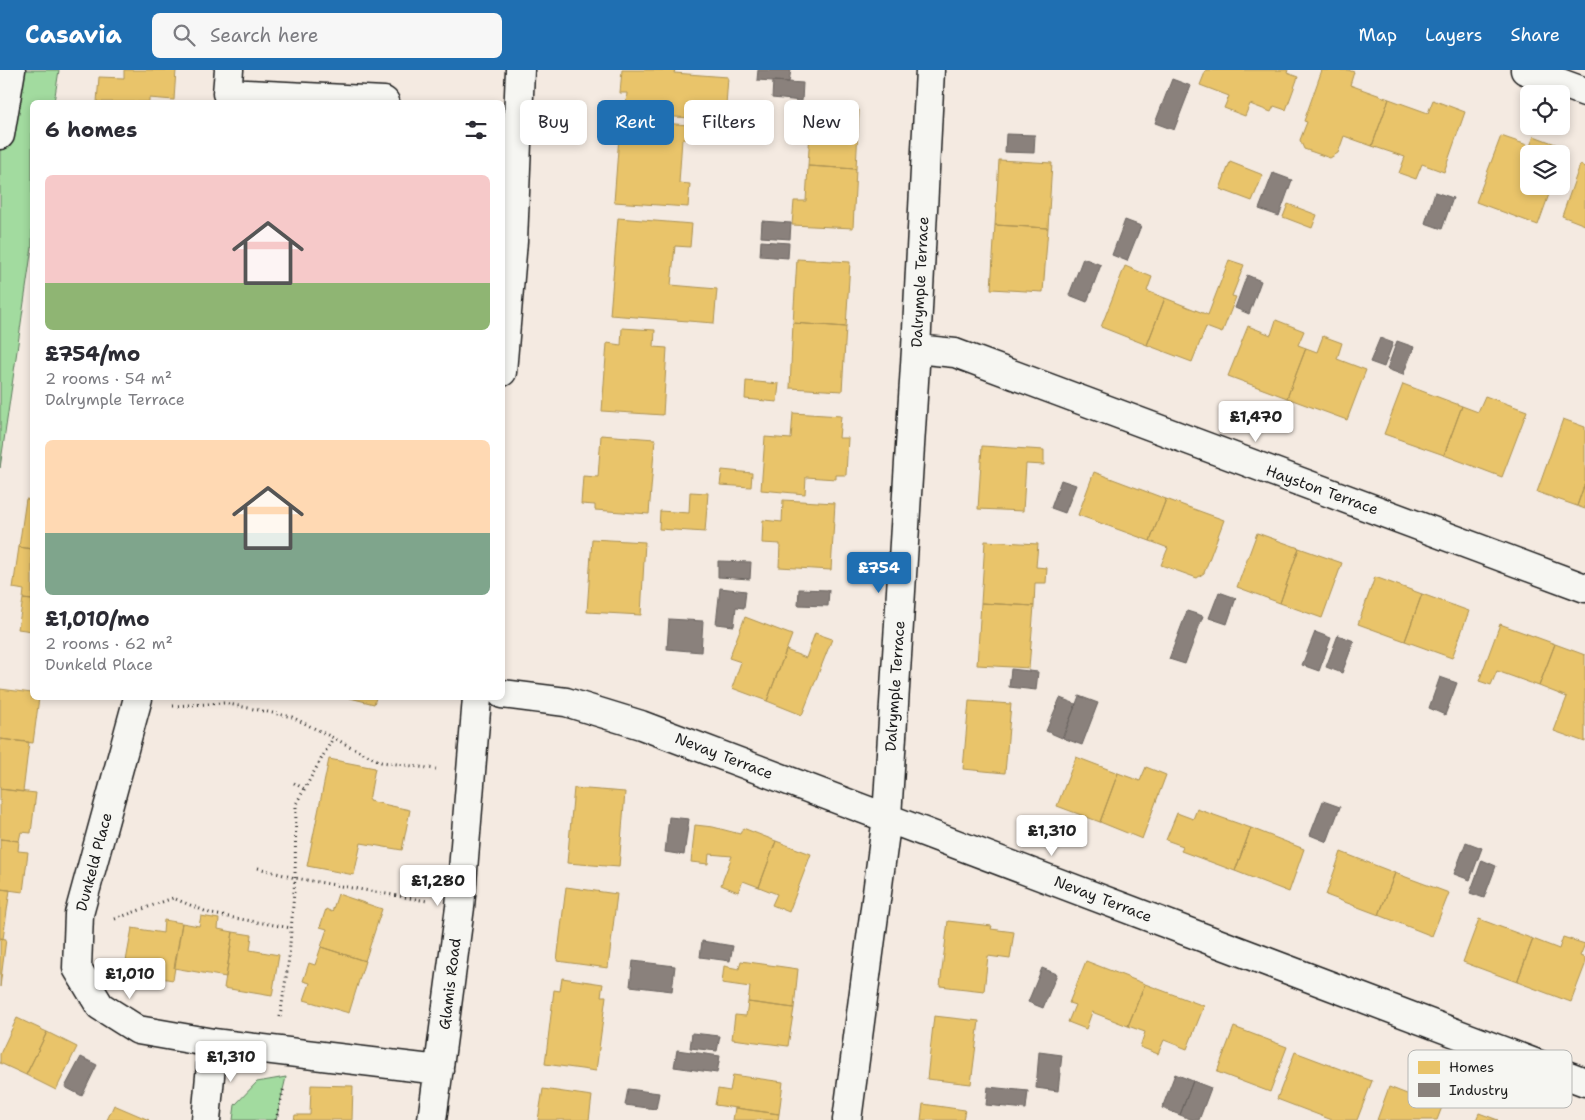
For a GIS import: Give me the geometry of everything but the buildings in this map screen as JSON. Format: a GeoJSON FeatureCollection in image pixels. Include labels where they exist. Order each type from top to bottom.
{"type":"FeatureCollection","features":[{"type":"Feature","properties":{"kind":"street"},"geometry":{"type":"LineString","coordinates":[[0,135],[11,70]]}},
{"type":"Feature","properties":{"kind":"street"},"geometry":{"type":"LineString","coordinates":[[229,70],[227,92],[367,100]]}},
{"type":"Feature","properties":{"kind":"street"},"geometry":{"type":"LineString","coordinates":[[505,306],[520,70]]}},
{"type":"Feature","properties":{"kind":"street","name":"Dalrymple Terrace"},"geometry":{"type":"LineString","coordinates":[[847,1120],[887,817],[916,349],[930,70]]}},
{"type":"Feature","properties":{"kind":"street"},"geometry":{"type":"LineString","coordinates":[[1525,70],[1585,92]]}},
{"type":"Feature","properties":{"kind":"street","name":"Hayston Terrace"},"geometry":{"type":"LineString","coordinates":[[916,349],[955,353],[1585,588]]}},
{"type":"Feature","properties":{"kind":"street","name":"Nevay Terrace"},"geometry":{"type":"LineString","coordinates":[[505,694],[566,702],[641,725],[1501,1050]]}},
{"type":"Feature","properties":{"kind":"street","name":"Glamis Road"},"geometry":{"type":"LineString","coordinates":[[432,1120],[460,907],[477,700]]}},
{"type":"Feature","properties":{"kind":"street","name":"Dunkeld Place"},"geometry":{"type":"LineString","coordinates":[[136,703],[79,914],[77,968],[100,1006],[138,1030],[213,1043],[439,1070]]}},
{"type":"Feature","properties":{"kind":"street"},"geometry":{"type":"LineString","coordinates":[[206,1120],[213,1043]]}},
{"type":"Feature","properties":{"kind":"street","name":"Nevay Terrace"},"geometry":{"type":"LineString","coordinates":[[1572,1077],[1585,1082]]}},
{"type":"Feature","properties":{"kind":"path"},"geometry":{"type":"LineString","coordinates":[[136,703],[224,703],[292,717],[381,762],[471,772]]}},
{"type":"Feature","properties":{"kind":"path"},"geometry":{"type":"LineString","coordinates":[[274,1050],[289,958],[295,878],[296,804],[333,738]]}},
{"type":"Feature","properties":{"kind":"path"},"geometry":{"type":"LineString","coordinates":[[294,783],[304,789]]}},
{"type":"Feature","properties":{"kind":"path"},"geometry":{"type":"LineString","coordinates":[[258,868],[295,878],[460,907]]}},
{"type":"Feature","properties":{"kind":"path"},"geometry":{"type":"LineString","coordinates":[[79,914],[108,922],[173,898],[212,914],[291,928]]}},
{"type":"Feature","properties":{"kind":"green space"},"geometry":{"type":"Polygon","coordinates":[[[0,70],[59,70],[54,100],[30,100],[30,261],[0,468],[0,70]]]}},
{"type":"Feature","properties":{"kind":"green space"},"geometry":{"type":"Polygon","coordinates":[[[286,1077],[276,1120],[233,1120],[235,1105],[257,1082],[286,1077]]]}}]}
